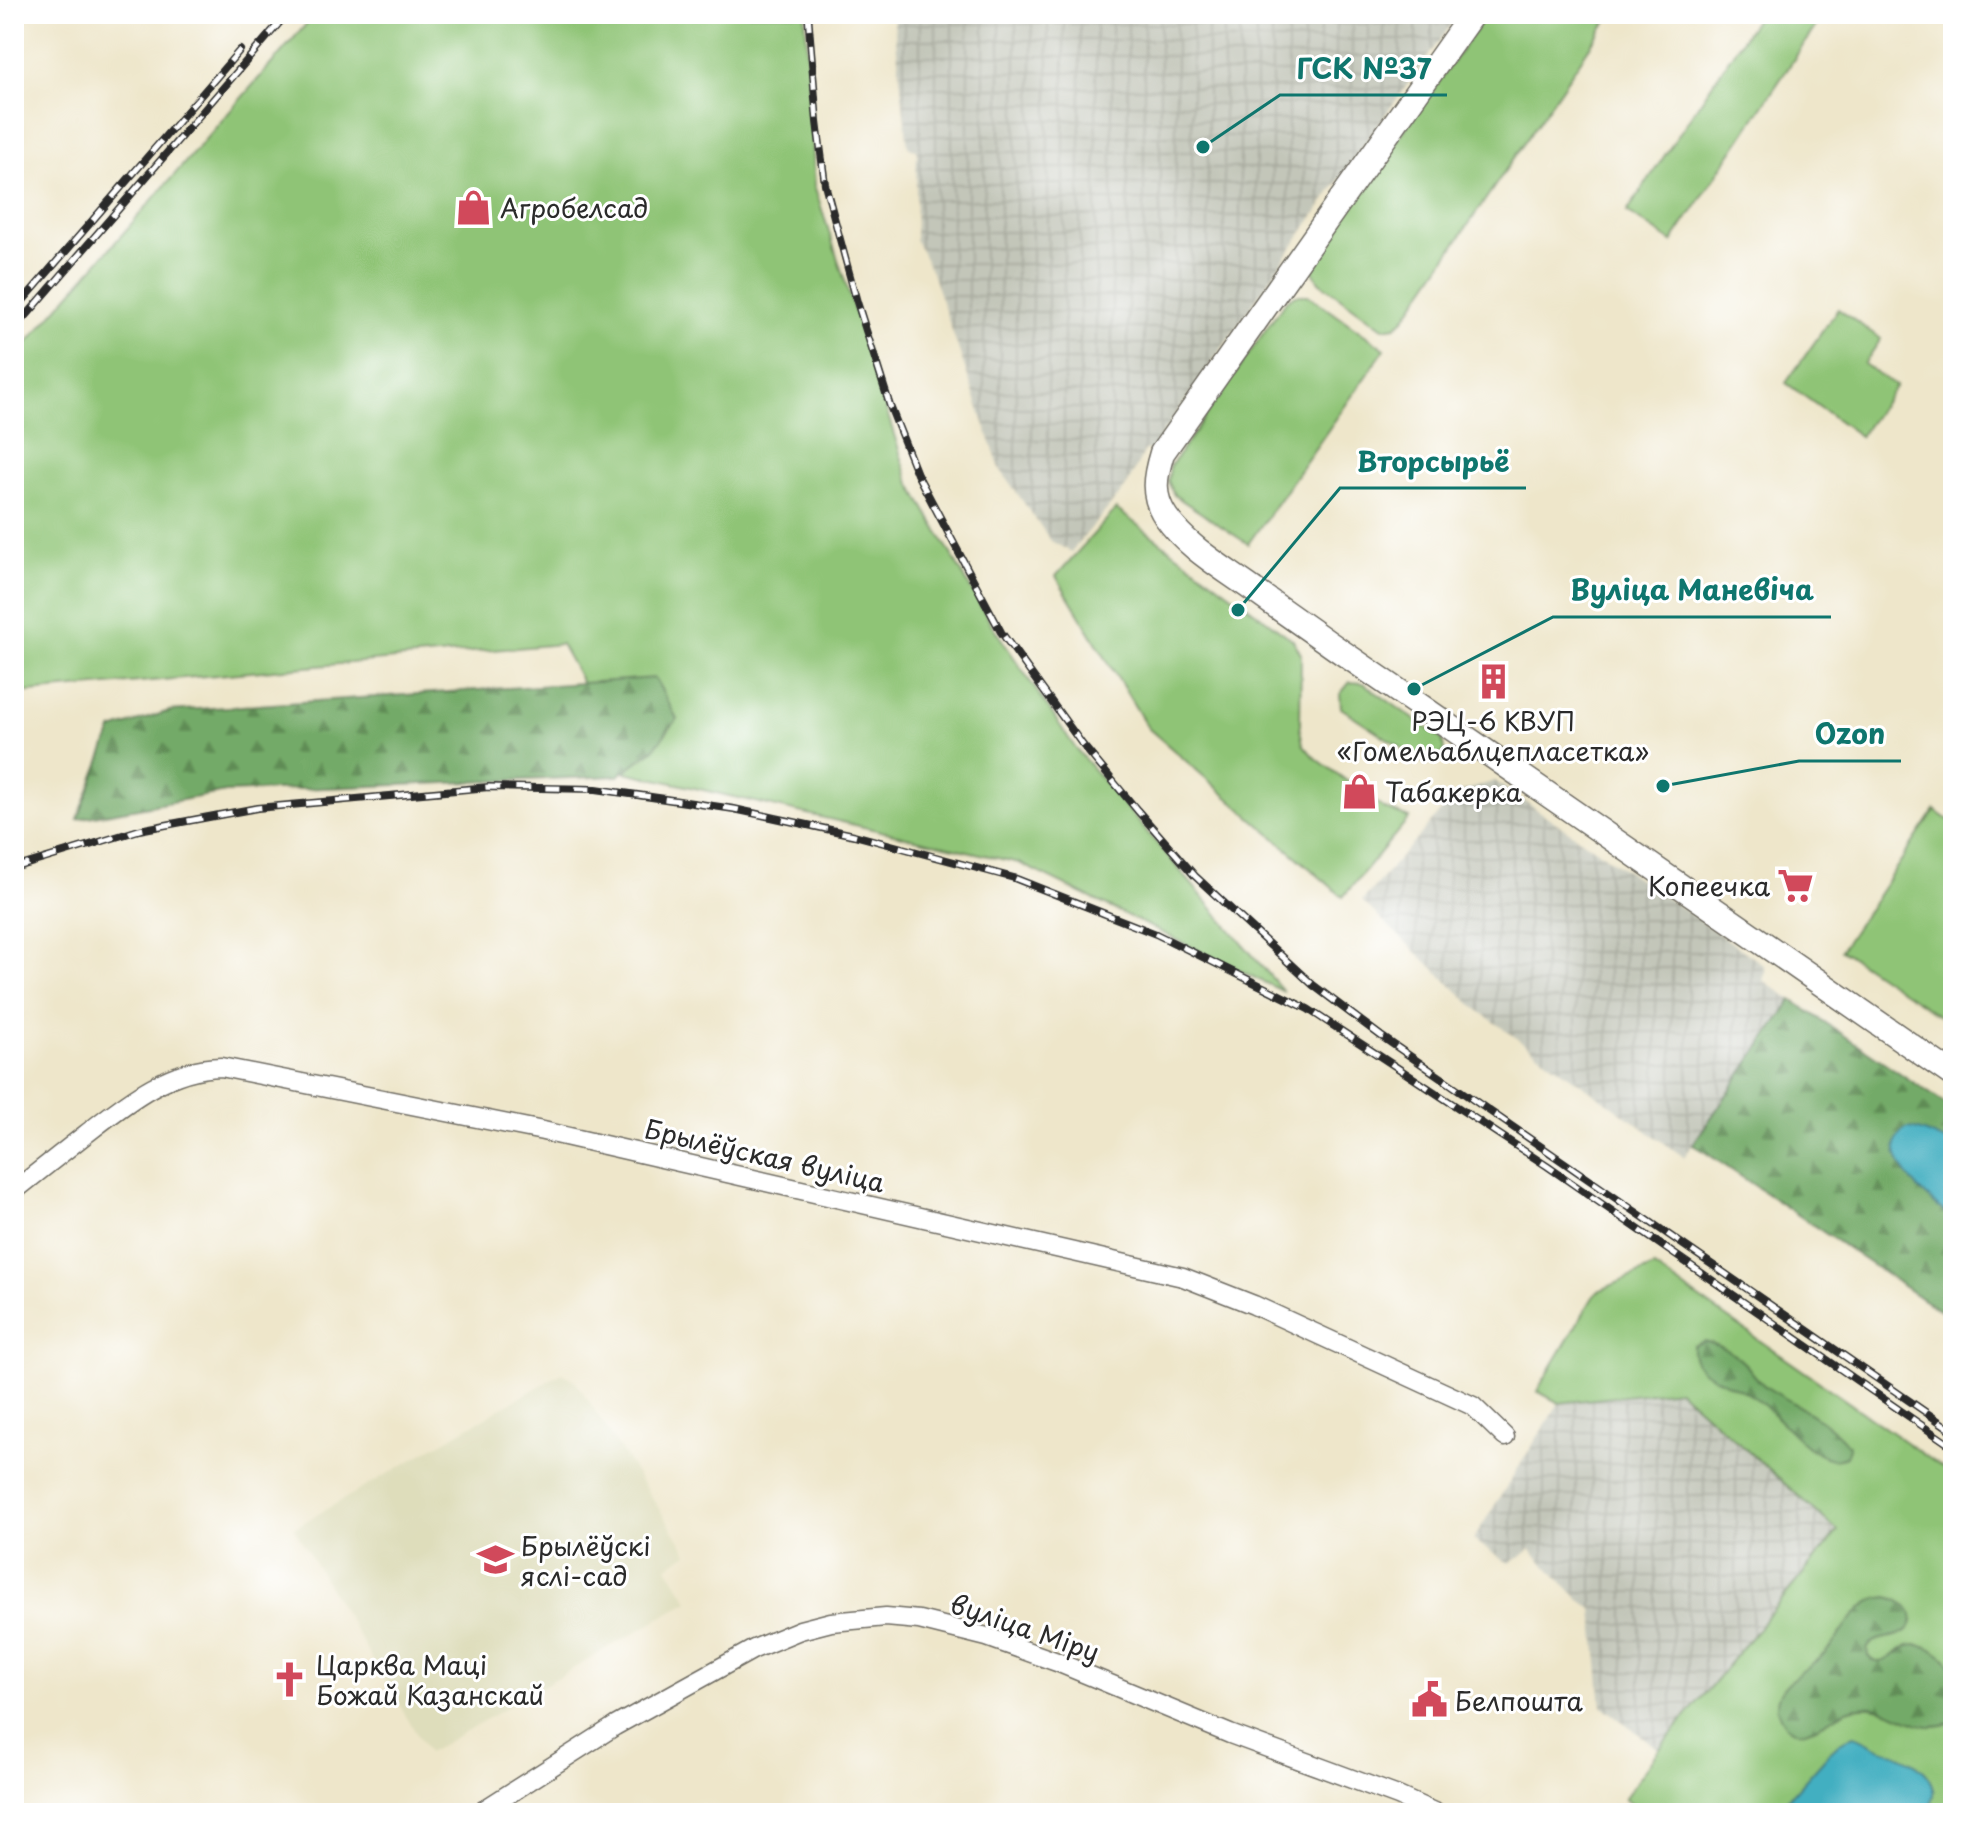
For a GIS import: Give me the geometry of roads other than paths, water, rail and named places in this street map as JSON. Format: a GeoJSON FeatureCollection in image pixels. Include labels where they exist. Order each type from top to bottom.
{"type":"FeatureCollection","features":[{"type":"Feature","properties":{"kind":"street"},"geometry":{"type":"LineString","coordinates":[[1472,14],[1162,453],[1155,477],[1157,498],[1164,515],[1180,534],[1206,556],[1344,655],[1953,1075]]}},
{"type":"Feature","properties":{"kind":"street","name":"Брылёўская вуліца"},"geometry":{"type":"LineString","coordinates":[[14,1191],[134,1097],[179,1075],[204,1067],[221,1067],[543,1131],[1183,1277],[1254,1305],[1473,1406],[1505,1437]]}},
{"type":"Feature","properties":{"kind":"street","name":"вуліца Міру"},"geometry":{"type":"LineString","coordinates":[[479,1813],[615,1726],[754,1649],[800,1630],[831,1622],[886,1617],[919,1620],[987,1637],[1436,1813]]}},
{"type":"Feature","properties":{"kind":"water"},"geometry":{"type":"Polygon","coordinates":[[[1908,1128],[1953,1144],[1953,1218],[1920,1190],[1900,1163],[1896,1150],[1898,1138],[1908,1128]]]}},
{"type":"Feature","properties":{"kind":"water"},"geometry":{"type":"Polygon","coordinates":[[[1854,1736],[1905,1758],[1924,1771],[1933,1789],[1932,1800],[1925,1813],[1776,1813],[1834,1748],[1854,1736]]]}},
{"type":"Feature","properties":{"kind":"railway"},"geometry":{"type":"LineString","coordinates":[[14,330],[287,14]]}},
{"type":"Feature","properties":{"kind":"railway"},"geometry":{"type":"LineString","coordinates":[[808,14],[825,184],[857,302],[890,406],[917,474],[1001,632],[1082,744],[1195,876],[1313,985],[1381,1036],[1953,1431]]}},
{"type":"Feature","properties":{"kind":"railway"},"geometry":{"type":"LineString","coordinates":[[14,311],[240,50]]}},
{"type":"Feature","properties":{"kind":"railway"},"geometry":{"type":"LineString","coordinates":[[14,868],[139,830],[257,808],[489,787],[596,789],[734,809],[854,835],[1014,878],[1156,934],[1308,1009],[1547,1166],[1953,1447]]}},
{"type":"Feature","properties":{"kind":"place","name":"ГСК №37"},"geometry":{"type":"Point","coordinates":[1203,147]}},
{"type":"Feature","properties":{"kind":"place","name":"Агробелсад"},"geometry":{"type":"Point","coordinates":[474,207]}},
{"type":"Feature","properties":{"kind":"place","name":"Вторсырьё"},"geometry":{"type":"Point","coordinates":[1238,610]}},
{"type":"Feature","properties":{"kind":"place","name":"РЭЦ-6 КВУП «Гомельаблцепласетка»"},"geometry":{"type":"Point","coordinates":[1493,681]}},
{"type":"Feature","properties":{"kind":"place","name":"Вуліца Маневіча"},"geometry":{"type":"Point","coordinates":[1414,689]}},
{"type":"Feature","properties":{"kind":"place","name":"Ozon"},"geometry":{"type":"Point","coordinates":[1663,786]}},
{"type":"Feature","properties":{"kind":"place","name":"Табакерка"},"geometry":{"type":"Point","coordinates":[1359,791]}},
{"type":"Feature","properties":{"kind":"place","name":"Копеечка"},"geometry":{"type":"Point","coordinates":[1796,885]}},
{"type":"Feature","properties":{"kind":"place","name":"Брылёўскі яслі-сад"},"geometry":{"type":"Point","coordinates":[495,1560]}},
{"type":"Feature","properties":{"kind":"place","name":"Царква Маці Божай Казанскай"},"geometry":{"type":"Point","coordinates":[290,1679]}},
{"type":"Feature","properties":{"kind":"place","name":"Белпошта"},"geometry":{"type":"Point","coordinates":[1429,1700]}}]}
